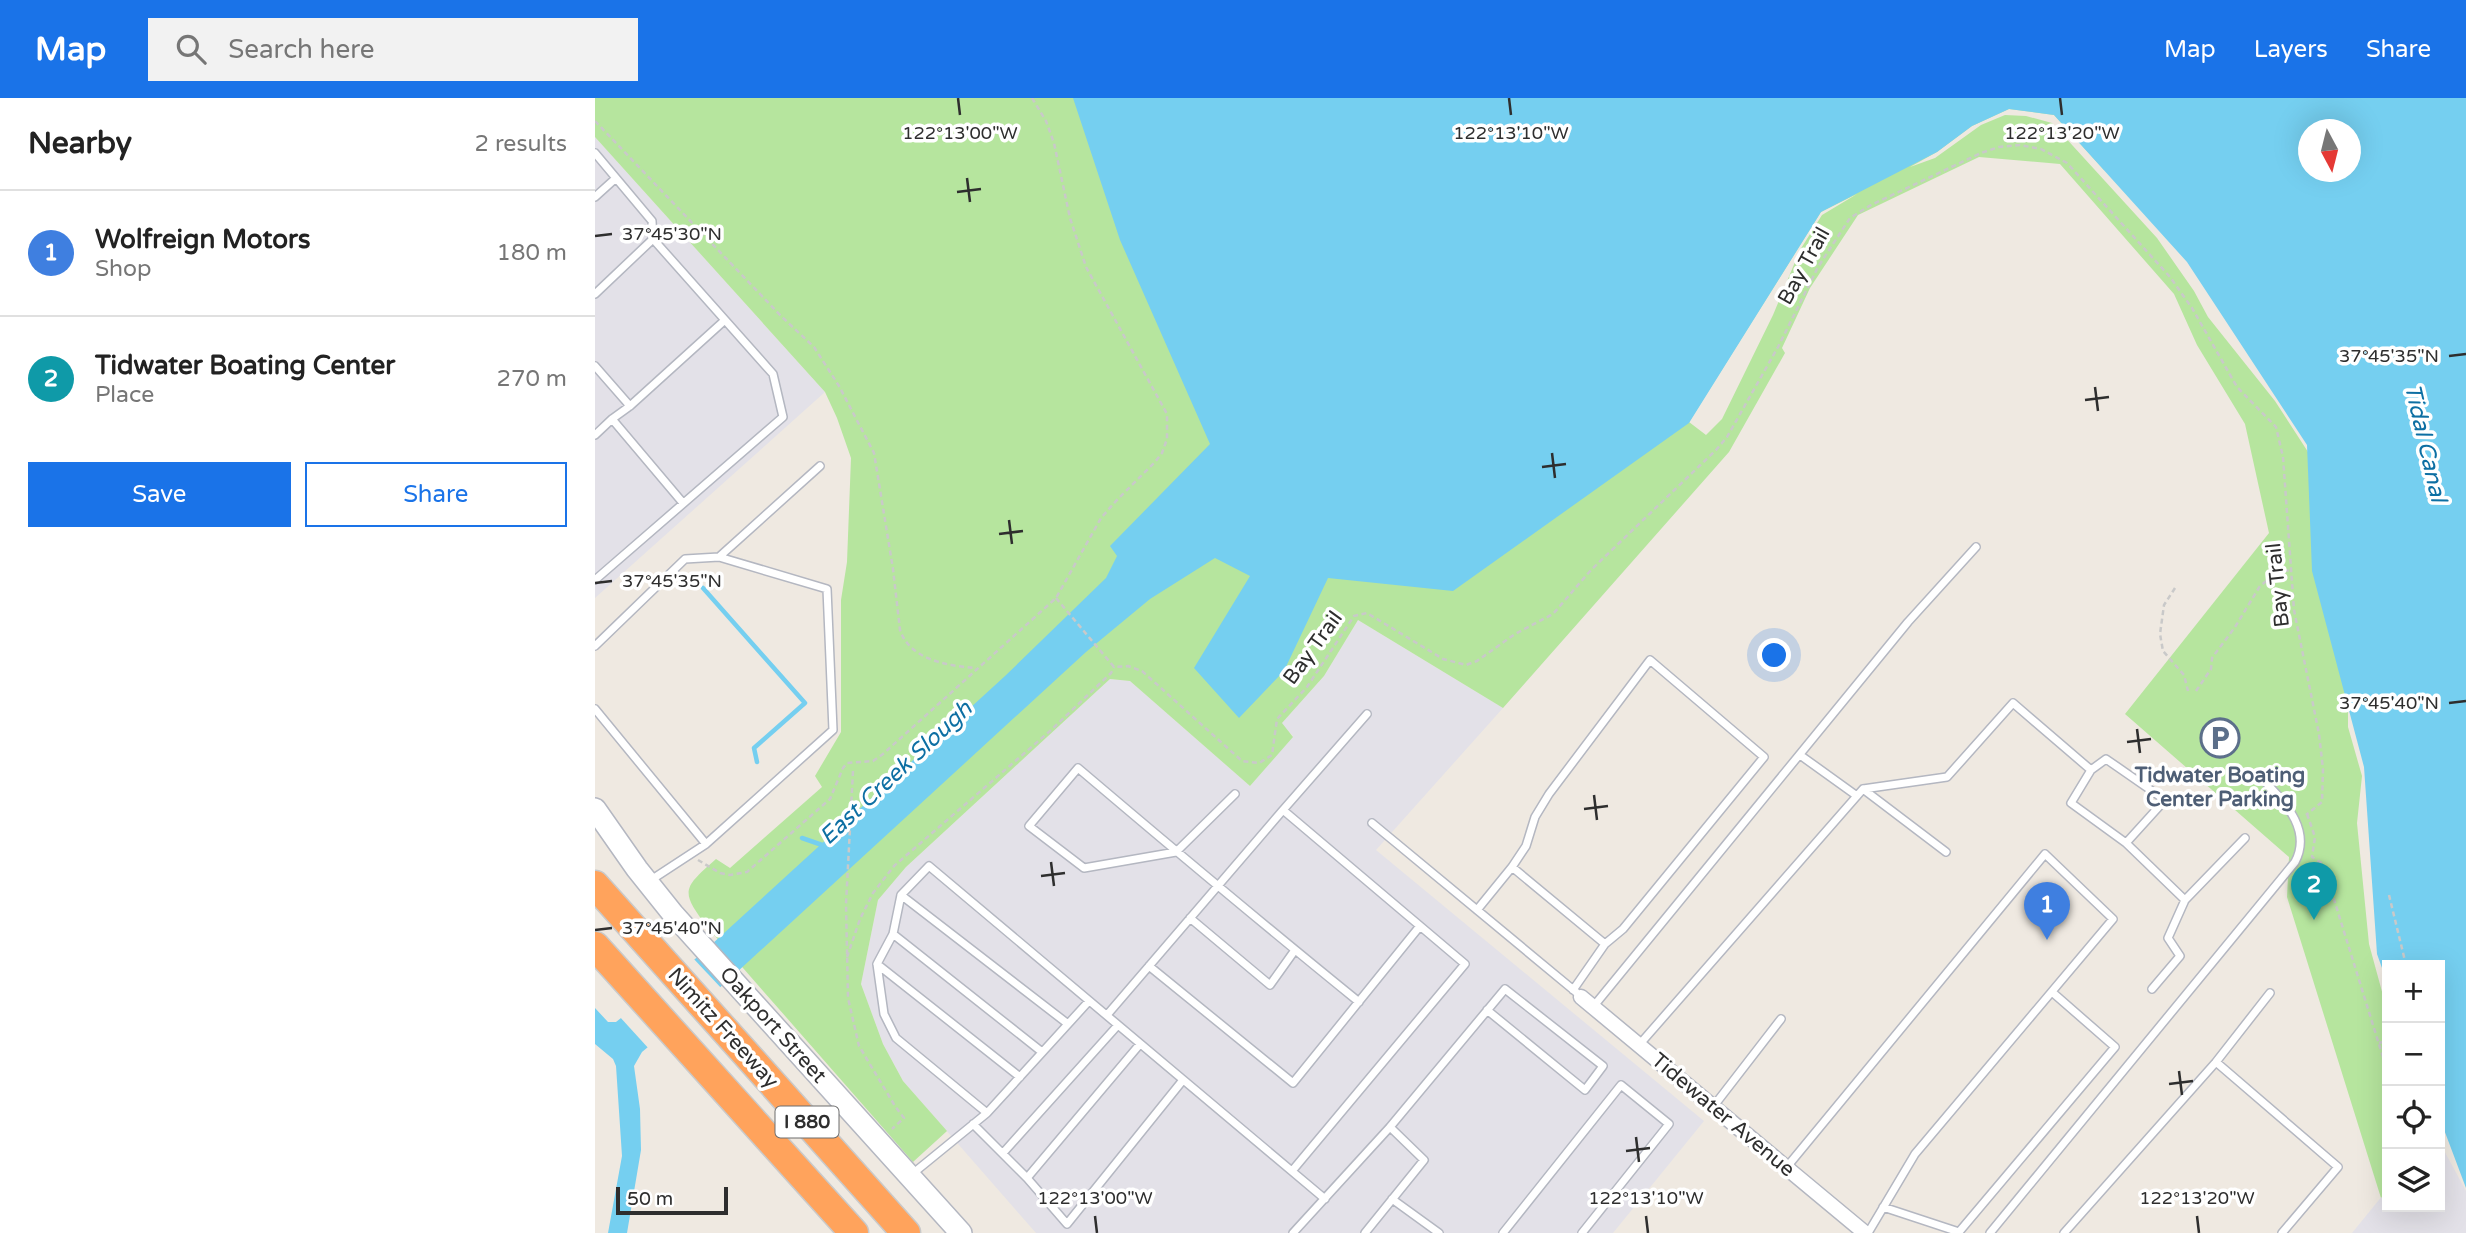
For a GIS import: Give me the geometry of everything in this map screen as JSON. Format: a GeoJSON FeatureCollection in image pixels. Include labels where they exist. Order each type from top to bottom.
{"type":"FeatureCollection","features":[{"type":"Feature","properties":{"kind":"highway","name":"Nimitz Freeway"},"geometry":{"type":"LineString","coordinates":[[595,885],[906,1233]]}},
{"type":"Feature","properties":{"kind":"highway","name":"Nimitz Freeway"},"geometry":{"type":"LineString","coordinates":[[595,946],[854,1233]]}},
{"type":"Feature","properties":{"kind":"main road","name":"Oakport Street"},"geometry":{"type":"LineString","coordinates":[[595,809],[647,882],[695,938],[961,1233]]}},
{"type":"Feature","properties":{"kind":"street","name":"Tidewater Avenue"},"geometry":{"type":"LineString","coordinates":[[1577,993],[1863,1232]]}},
{"type":"Feature","properties":{"kind":"lane"},"geometry":{"type":"LineString","coordinates":[[595,153],[652,221],[653,239],[773,374],[783,417],[595,580]]}},
{"type":"Feature","properties":{"kind":"lane"},"geometry":{"type":"LineString","coordinates":[[595,197],[616,178]]}},
{"type":"Feature","properties":{"kind":"lane"},"geometry":{"type":"LineString","coordinates":[[595,294],[653,239]]}},
{"type":"Feature","properties":{"kind":"lane"},"geometry":{"type":"LineString","coordinates":[[595,435],[725,320]]}},
{"type":"Feature","properties":{"kind":"lane"},"geometry":{"type":"LineString","coordinates":[[595,366],[630,406]]}},
{"type":"Feature","properties":{"kind":"lane"},"geometry":{"type":"LineString","coordinates":[[612,419],[683,503]]}},
{"type":"Feature","properties":{"kind":"lane"},"geometry":{"type":"LineString","coordinates":[[719,557],[820,466]]}},
{"type":"Feature","properties":{"kind":"lane"},"geometry":{"type":"LineString","coordinates":[[1593,1007],[1908,622],[1976,547]]}},
{"type":"Feature","properties":{"kind":"lane"},"geometry":{"type":"LineString","coordinates":[[595,646],[685,559],[719,557],[827,589],[833,730],[706,844],[647,882]]}},
{"type":"Feature","properties":{"kind":"lane"},"geometry":{"type":"LineString","coordinates":[[1372,823],[1577,993],[1605,944],[1623,929],[1763,757],[1650,660],[1549,794],[1535,817],[1526,846],[1477,910]]}},
{"type":"Feature","properties":{"kind":"lane"},"geometry":{"type":"LineString","coordinates":[[1639,1045],[1863,789],[1947,776],[2013,704],[2091,770]]}},
{"type":"Feature","properties":{"kind":"lane"},"geometry":{"type":"LineString","coordinates":[[595,709],[706,844]]}},
{"type":"Feature","properties":{"kind":"lane"},"geometry":{"type":"LineString","coordinates":[[1107,1016],[1367,714]]}},
{"type":"Feature","properties":{"kind":"lane"},"geometry":{"type":"LineString","coordinates":[[1800,755],[1857,796]]}},
{"type":"Feature","properties":{"kind":"lane"},"geometry":{"type":"LineString","coordinates":[[2126,843],[2165,800],[2106,759],[2091,770],[2071,803],[2126,843],[2185,900]]}},
{"type":"Feature","properties":{"kind":"lane"},"geometry":{"type":"LineString","coordinates":[[1234,794],[1176,852],[1084,868],[1029,826],[1078,768],[1176,852],[1217,887],[1359,1002]]}},
{"type":"Feature","properties":{"kind":"lane"},"geometry":{"type":"LineString","coordinates":[[1991,1232],[2295,862],[2301,850],[2299,827],[2278,795],[2267,784]]}},
{"type":"Feature","properties":{"kind":"lane"},"geometry":{"type":"LineString","coordinates":[[1863,789],[1946,852]]}},
{"type":"Feature","properties":{"kind":"lane"},"geometry":{"type":"LineString","coordinates":[[1283,810],[1465,964],[1292,1171]]}},
{"type":"Feature","properties":{"kind":"lane"},"geometry":{"type":"LineString","coordinates":[[2152,989],[2180,956],[2168,938],[2185,900],[2245,838]]}},
{"type":"Feature","properties":{"kind":"lane"},"geometry":{"type":"LineString","coordinates":[[1786,1168],[2045,854],[2113,919],[1915,1154],[1884,1207],[1863,1232]]}},
{"type":"Feature","properties":{"kind":"lane"},"geometry":{"type":"LineString","coordinates":[[987,1113],[897,1038],[884,1014],[877,964],[893,934],[901,895],[929,866],[1325,1199]]}},
{"type":"Feature","properties":{"kind":"lane"},"geometry":{"type":"LineString","coordinates":[[1512,867],[1605,944]]}},
{"type":"Feature","properties":{"kind":"lane"},"geometry":{"type":"LineString","coordinates":[[901,895],[1068,1024]]}},
{"type":"Feature","properties":{"kind":"lane"},"geometry":{"type":"LineString","coordinates":[[1190,918],[1271,985],[1295,950]]}},
{"type":"Feature","properties":{"kind":"lane"},"geometry":{"type":"LineString","coordinates":[[1149,966],[1293,1083],[1420,926]]}},
{"type":"Feature","properties":{"kind":"lane"},"geometry":{"type":"LineString","coordinates":[[893,934],[1042,1052]]}},
{"type":"Feature","properties":{"kind":"lane"},"geometry":{"type":"LineString","coordinates":[[877,964],[1020,1077]]}},
{"type":"Feature","properties":{"kind":"lane"},"geometry":{"type":"LineString","coordinates":[[1293,1233],[1390,1127],[1487,1010],[1505,989],[1603,1066],[1585,1090],[1487,1010]]}},
{"type":"Feature","properties":{"kind":"lane"},"geometry":{"type":"LineString","coordinates":[[1884,1207],[1959,1232],[2115,1047],[2052,992]]}},
{"type":"Feature","properties":{"kind":"lane"},"geometry":{"type":"LineString","coordinates":[[2064,1233],[2217,1062],[2270,993]]}},
{"type":"Feature","properties":{"kind":"lane"},"geometry":{"type":"LineString","coordinates":[[910,1176],[987,1113],[1089,1001]]}},
{"type":"Feature","properties":{"kind":"lane"},"geometry":{"type":"LineString","coordinates":[[1713,1107],[1781,1019]]}},
{"type":"Feature","properties":{"kind":"lane"},"geometry":{"type":"LineString","coordinates":[[1003,1153],[1118,1025]]}},
{"type":"Feature","properties":{"kind":"lane"},"geometry":{"type":"LineString","coordinates":[[1027,1178],[1140,1044]]}},
{"type":"Feature","properties":{"kind":"lane"},"geometry":{"type":"LineString","coordinates":[[2217,1062],[2338,1167],[2282,1233]]}},
{"type":"Feature","properties":{"kind":"lane"},"geometry":{"type":"LineString","coordinates":[[1066,1233],[1067,1224],[1183,1080]]}},
{"type":"Feature","properties":{"kind":"lane"},"geometry":{"type":"LineString","coordinates":[[1503,1233],[1621,1085],[1668,1124],[1582,1233]]}},
{"type":"Feature","properties":{"kind":"lane"},"geometry":{"type":"LineString","coordinates":[[973,1124],[1027,1178],[1067,1224]]}},
{"type":"Feature","properties":{"kind":"lane"},"geometry":{"type":"LineString","coordinates":[[1365,1233],[1424,1160],[1390,1127]]}},
{"type":"Feature","properties":{"kind":"lane"},"geometry":{"type":"LineString","coordinates":[[1392,1199],[1439,1233]]}},
{"type":"Feature","properties":{"kind":"path"},"geometry":{"type":"LineString","coordinates":[[689,854],[706,866],[730,875],[747,872],[821,809],[835,792],[847,763],[873,761],[883,754],[976,668],[1057,600],[1101,518],[1155,462],[1167,439],[1167,414],[1161,400],[1086,267],[1077,245],[1054,143],[1046,121],[1032,98]]}},
{"type":"Feature","properties":{"kind":"path"},"geometry":{"type":"LineString","coordinates":[[595,121],[781,316],[814,347],[839,386],[874,453],[903,640],[909,647],[934,660],[976,668]]}},
{"type":"Feature","properties":{"kind":"path","name":"Bay Trail"},"geometry":{"type":"LineString","coordinates":[[1114,667],[1128,666],[1142,671],[1242,761],[1259,763],[1272,755],[1277,719],[1307,687],[1354,616],[1367,613],[1443,659],[1456,664],[1466,665],[1477,661],[1515,634],[1553,614],[1591,570],[1716,450],[1779,347],[1818,267],[1850,218],[1871,205],[1981,153],[2020,145],[2041,149],[2067,163],[2170,277],[2192,308],[2238,387],[2272,421],[2280,439],[2294,610],[2319,734],[2323,769],[2322,802],[2307,814],[2314,829],[2312,858],[2323,864],[2379,1043]]}},
{"type":"Feature","properties":{"kind":"path"},"geometry":{"type":"LineString","coordinates":[[2196,691],[2211,670],[2212,658],[2260,586],[2279,572],[2291,570]]}},
{"type":"Feature","properties":{"kind":"path"},"geometry":{"type":"LineString","coordinates":[[2175,588],[2164,605],[2160,634],[2163,651],[2184,675],[2188,691]]}},
{"type":"Feature","properties":{"kind":"path"},"geometry":{"type":"LineString","coordinates":[[847,957],[860,919],[873,894],[894,866],[1050,731],[1114,667],[1057,600]]}},
{"type":"Feature","properties":{"kind":"path"},"geometry":{"type":"LineString","coordinates":[[853,771],[846,904],[848,998],[859,1046],[904,1118],[879,1140]]}},
{"type":"Feature","properties":{"kind":"path"},"geometry":{"type":"LineString","coordinates":[[2389,895],[2405,960]]}},
{"type":"Feature","properties":{"kind":"path"},"geometry":{"type":"LineString","coordinates":[[2382,1042],[2379,1043],[2382,1053]]}},
{"type":"Feature","properties":{"kind":"shaded area"},"geometry":{"type":"Polygon","coordinates":[[[595,137],[825,392],[595,598],[595,137]]]}},
{"type":"Feature","properties":{"kind":"shaded area"},"geometry":{"type":"Polygon","coordinates":[[[1358,620],[1503,708],[1376,850],[1704,1121],[1613,1233],[1036,1233],[903,1081],[883,1044],[861,984],[878,900],[906,867],[1110,679],[1130,681],[1250,786],[1293,736],[1281,724],[1324,676],[1358,620]]]}},
{"type":"Feature","properties":{"kind":"shaded area"},"geometry":{"type":"Polygon","coordinates":[[[2445,1152],[2466,1191],[2466,1233],[2352,1233],[2382,1196],[2382,1212],[2445,1212],[2445,1152]]]}},
{"type":"Feature","properties":{"kind":"green space"},"geometry":{"type":"Polygon","coordinates":[[[595,98],[2175,98],[2104,170],[2054,115],[2009,109],[1972,126],[1937,152],[1910,167],[1935,158],[1981,125],[2005,115],[2026,116],[2052,123],[2157,238],[2194,291],[2208,317],[2275,401],[2310,455],[2348,657],[2348,727],[2362,776],[2357,823],[2369,944],[2382,992],[2382,1197],[2287,897],[2289,857],[2125,714],[2269,533],[2245,424],[2197,345],[2174,294],[2060,164],[1979,157],[1858,215],[1810,288],[1782,348],[1785,353],[1729,452],[1503,708],[1358,620],[1324,676],[1282,723],[1293,737],[1250,786],[1130,681],[1110,679],[906,867],[878,900],[861,984],[883,1044],[903,1081],[947,1131],[913,1162],[708,928],[689,898],[691,884],[716,859],[730,868],[822,787],[815,776],[841,732],[841,600],[847,562],[851,458],[825,392],[595,137],[595,98]],[[1857,194],[1821,212],[1689,422],[1706,435],[1722,419],[1773,315],[1800,250],[1822,215],[1857,194]]]}},
{"type":"Feature","properties":{"kind":"water","name":"Tidal Canal"},"geometry":{"type":"Polygon","coordinates":[[[1073,98],[2466,98],[2466,1188],[2445,1132],[2445,960],[2382,960],[2382,968],[2377,954],[2364,767],[2312,571],[2307,445],[2187,262],[2054,115],[2009,109],[1972,126],[1937,152],[1821,212],[1689,423],[1453,591],[1328,578],[1284,671],[1239,718],[1194,668],[1250,576],[1215,558],[1150,599],[1086,652],[724,984],[642,1052],[634,1066],[640,1109],[641,1150],[627,1233],[608,1233],[622,1156],[616,1066],[613,1059],[595,1044],[595,1008],[608,1022],[616,1022],[700,955],[1005,676],[1106,578],[1117,556],[1110,546],[1210,444],[1120,240],[1073,98]]]}},
{"type":"Feature","properties":{"kind":"pier"},"geometry":{"type":"Polygon","coordinates":[[[692,957],[723,990],[650,1050],[619,1016],[692,957]]]}},
{"type":"Feature","properties":{"kind":"waterway"},"geometry":{"type":"LineString","coordinates":[[703,588],[805,703],[754,748],[757,762]]}},
{"type":"Feature","properties":{"kind":"waterway","name":"East Creek Slough"},"geometry":{"type":"LineString","coordinates":[[802,838],[825,846]]}},
{"type":"Feature","properties":{"kind":"place","name":"Tidwater Boating Center Parking"},"geometry":{"type":"Point","coordinates":[2220,738]}},
{"type":"Feature","properties":{"kind":"place","name":"Tidwater Boating Center"},"geometry":{"type":"Point","coordinates":[2314,920]}},
{"type":"Feature","properties":{"kind":"place","name":"Wolfreign Motors"},"geometry":{"type":"Point","coordinates":[2047,940]}}]}
